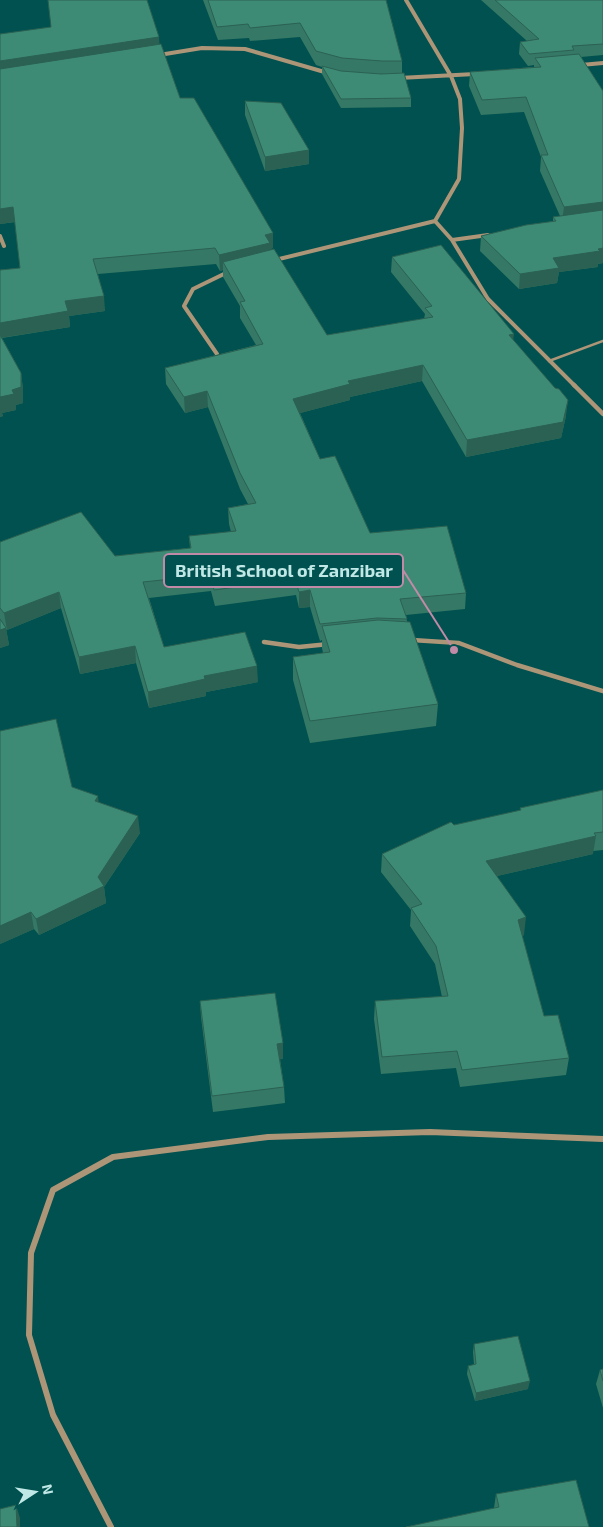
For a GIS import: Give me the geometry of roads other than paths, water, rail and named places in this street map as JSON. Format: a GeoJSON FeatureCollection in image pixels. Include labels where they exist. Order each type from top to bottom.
{"type":"FeatureCollection","features":[{"type":"Feature","properties":{"kind":"street"},"geometry":{"type":"LineString","coordinates":[[267,262],[435,221],[459,179],[462,128],[460,99],[451,76],[406,0]]}},
{"type":"Feature","properties":{"kind":"street"},"geometry":{"type":"LineString","coordinates":[[154,55],[202,48],[245,49],[332,74]]}},
{"type":"Feature","properties":{"kind":"street"},"geometry":{"type":"LineString","coordinates":[[574,65],[603,62]]}},
{"type":"Feature","properties":{"kind":"street"},"geometry":{"type":"LineString","coordinates":[[391,78],[479,74]]}},
{"type":"Feature","properties":{"kind":"street"},"geometry":{"type":"LineString","coordinates":[[435,221],[452,240],[488,299],[603,414]]}},
{"type":"Feature","properties":{"kind":"street"},"geometry":{"type":"LineString","coordinates":[[452,240],[490,234]]}},
{"type":"Feature","properties":{"kind":"street"},"geometry":{"type":"LineString","coordinates":[[0,236],[4,246]]}},
{"type":"Feature","properties":{"kind":"street"},"geometry":{"type":"LineString","coordinates":[[217,354],[184,306],[193,289],[230,271]]}},
{"type":"Feature","properties":{"kind":"street"},"geometry":{"type":"LineString","coordinates":[[404,640],[459,643],[517,666],[603,691]]}},
{"type":"Feature","properties":{"kind":"street"},"geometry":{"type":"LineString","coordinates":[[264,642],[299,647],[338,643]]}},
{"type":"Feature","properties":{"kind":"street"},"geometry":{"type":"LineString","coordinates":[[112,1527],[53,1415],[29,1335],[30,1253],[52,1190],[113,1157],[268,1137],[430,1132],[603,1139]]}},
{"type":"Feature","properties":{"kind":"lane"},"geometry":{"type":"LineString","coordinates":[[549,360],[603,342]]}},
{"type":"Feature","properties":{"kind":"place","name":"British School of Zanzibar"},"geometry":{"type":"Point","coordinates":[454,650]}}]}
